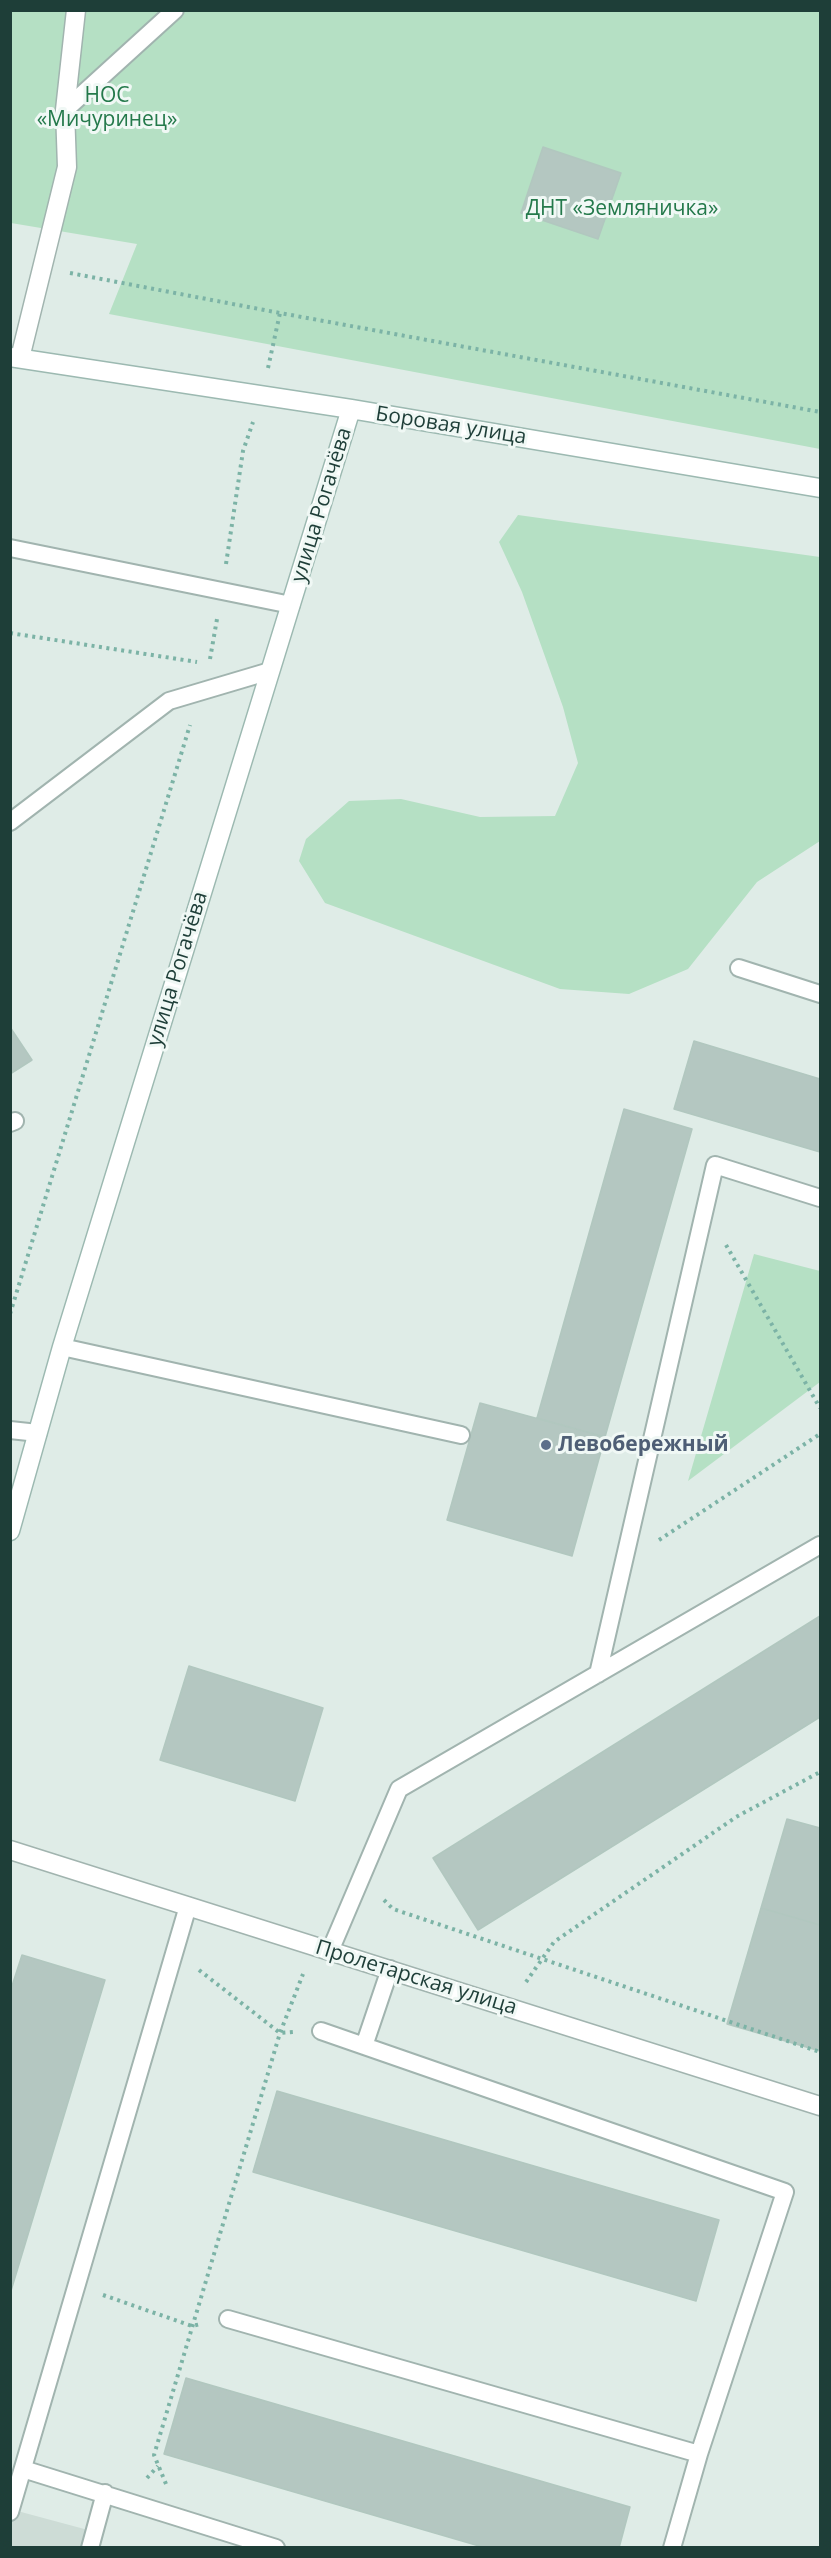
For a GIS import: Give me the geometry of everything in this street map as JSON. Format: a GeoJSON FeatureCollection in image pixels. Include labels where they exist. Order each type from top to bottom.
{"type":"FeatureCollection","features":[{"type":"Feature","properties":{"kind":"street"},"geometry":{"type":"LineString","coordinates":[[15,357],[42,267],[67,167],[65,110],[76,10]]}},
{"type":"Feature","properties":{"kind":"street","name":"Боровая улица"},"geometry":{"type":"LineString","coordinates":[[15,357],[351,409],[820,488]]}},
{"type":"Feature","properties":{"kind":"street","name":"улица Рогачёва"},"geometry":{"type":"LineString","coordinates":[[10,1531],[62,1347],[351,409]]}},
{"type":"Feature","properties":{"kind":"street","name":"Пролетарская улица"},"geometry":{"type":"LineString","coordinates":[[10,1850],[820,2106]]}},
{"type":"Feature","properties":{"kind":"lane"},"geometry":{"type":"LineString","coordinates":[[65,110],[175,10]]}},
{"type":"Feature","properties":{"kind":"lane"},"geometry":{"type":"LineString","coordinates":[[10,548],[291,606]]}},
{"type":"Feature","properties":{"kind":"lane"},"geometry":{"type":"LineString","coordinates":[[10,822],[170,701],[270,671]]}},
{"type":"Feature","properties":{"kind":"lane"},"geometry":{"type":"LineString","coordinates":[[739,968],[820,994]]}},
{"type":"Feature","properties":{"kind":"lane"},"geometry":{"type":"LineString","coordinates":[[598,1674],[715,1165],[820,1198]]}},
{"type":"Feature","properties":{"kind":"lane"},"geometry":{"type":"LineString","coordinates":[[62,1347],[461,1435]]}},
{"type":"Feature","properties":{"kind":"lane"},"geometry":{"type":"LineString","coordinates":[[10,1430],[38,1433]]}},
{"type":"Feature","properties":{"kind":"lane"},"geometry":{"type":"LineString","coordinates":[[322,1948],[360,1880],[399,1789],[820,1545]]}},
{"type":"Feature","properties":{"kind":"lane"},"geometry":{"type":"LineString","coordinates":[[10,2512],[188,1906]]}},
{"type":"Feature","properties":{"kind":"lane"},"geometry":{"type":"LineString","coordinates":[[364,2046],[390,1969]]}},
{"type":"Feature","properties":{"kind":"lane"},"geometry":{"type":"LineString","coordinates":[[321,2031],[785,2192],[699,2454],[672,2547]]}},
{"type":"Feature","properties":{"kind":"lane"},"geometry":{"type":"LineString","coordinates":[[228,2319],[699,2454]]}},
{"type":"Feature","properties":{"kind":"lane"},"geometry":{"type":"LineString","coordinates":[[23,2469],[276,2547]]}},
{"type":"Feature","properties":{"kind":"lane"},"geometry":{"type":"LineString","coordinates":[[90,2547],[105,2493]]}},
{"type":"Feature","properties":{"kind":"path"},"geometry":{"type":"LineString","coordinates":[[42,267],[820,412]]}},
{"type":"Feature","properties":{"kind":"path"},"geometry":{"type":"LineString","coordinates":[[10,633],[209,664],[243,451],[262,395],[280,313]]}},
{"type":"Feature","properties":{"kind":"path"},"geometry":{"type":"LineString","coordinates":[[10,1314],[200,692]]}},
{"type":"Feature","properties":{"kind":"path"},"geometry":{"type":"LineString","coordinates":[[705,1210],[820,1408]]}},
{"type":"Feature","properties":{"kind":"path"},"geometry":{"type":"LineString","coordinates":[[623,1563],[820,1434]]}},
{"type":"Feature","properties":{"kind":"path"},"geometry":{"type":"LineString","coordinates":[[508,2007],[554,1942],[736,1817],[820,1772]]}},
{"type":"Feature","properties":{"kind":"path"},"geometry":{"type":"LineString","coordinates":[[360,1880],[393,1909],[820,2052]]}},
{"type":"Feature","properties":{"kind":"path"},"geometry":{"type":"LineString","coordinates":[[181,2517],[153,2456],[280,2033],[322,1948]]}},
{"type":"Feature","properties":{"kind":"path"},"geometry":{"type":"LineString","coordinates":[[175,1951],[280,2033],[321,2031]]}},
{"type":"Feature","properties":{"kind":"path"},"geometry":{"type":"LineString","coordinates":[[77,2285],[192,2326],[228,2319]]}},
{"type":"Feature","properties":{"kind":"shaded area"},"geometry":{"type":"Polygon","coordinates":[[[10,2509],[88,2530],[83,2547],[11,2547],[10,2509]]]}},
{"type":"Feature","properties":{"kind":"green space","name":"ДНТ «Земляничка»"},"geometry":{"type":"Polygon","coordinates":[[[10,11],[820,11],[820,449],[109,314],[137,244],[11,223],[10,11]]]}},
{"type":"Feature","properties":{"kind":"green space"},"geometry":{"type":"Polygon","coordinates":[[[518,515],[820,557],[820,841],[757,882],[688,969],[629,994],[560,989],[325,903],[299,861],[306,839],[349,801],[401,799],[480,817],[555,816],[578,763],[563,707],[522,592],[499,542],[518,515]]]}},
{"type":"Feature","properties":{"kind":"green space"},"geometry":{"type":"Polygon","coordinates":[[[754,1254],[820,1271],[820,1382],[688,1481],[754,1254]]]}},
{"type":"Feature","properties":{"kind":"building"},"geometry":{"type":"Polygon","coordinates":[[[543,147],[621,173],[598,239],[521,213],[543,147]]]}},
{"type":"Feature","properties":{"kind":"building"},"geometry":{"type":"Polygon","coordinates":[[[10,1027],[32,1060],[10,1074],[10,1027]]]}},
{"type":"Feature","properties":{"kind":"building"},"geometry":{"type":"Polygon","coordinates":[[[694,1041],[820,1079],[820,1152],[674,1109],[694,1041]]]}},
{"type":"Feature","properties":{"kind":"building"},"geometry":{"type":"Polygon","coordinates":[[[624,1109],[692,1129],[605,1437],[537,1418],[624,1109]]]}},
{"type":"Feature","properties":{"kind":"building"},"geometry":{"type":"Polygon","coordinates":[[[480,1403],[605,1437],[572,1556],[447,1520],[480,1403]]]}},
{"type":"Feature","properties":{"kind":"building"},"geometry":{"type":"Polygon","coordinates":[[[820,1616],[820,1717],[478,1930],[433,1858],[820,1616]]]}},
{"type":"Feature","properties":{"kind":"building"},"geometry":{"type":"Polygon","coordinates":[[[189,1666],[323,1708],[295,1801],[160,1760],[189,1666]]]}},
{"type":"Feature","properties":{"kind":"building"},"geometry":{"type":"Polygon","coordinates":[[[787,1819],[820,1828],[820,1925],[761,1908],[787,1819]]]}},
{"type":"Feature","properties":{"kind":"building"},"geometry":{"type":"Polygon","coordinates":[[[761,1908],[820,1925],[820,2051],[727,2024],[761,1908]]]}},
{"type":"Feature","properties":{"kind":"building"},"geometry":{"type":"Polygon","coordinates":[[[22,1955],[105,1980],[10,2294],[10,1992],[22,1955]]]}},
{"type":"Feature","properties":{"kind":"building"},"geometry":{"type":"Polygon","coordinates":[[[277,2091],[719,2220],[696,2301],[253,2172],[277,2091]]]}},
{"type":"Feature","properties":{"kind":"building"},"geometry":{"type":"Polygon","coordinates":[[[186,2378],[630,2507],[619,2548],[486,2548],[164,2454],[186,2378]]]}},
{"type":"Feature","properties":{"kind":"place","name":"Левобережный"},"geometry":{"type":"Point","coordinates":[546,1445]}},
{"type":"Feature","properties":{"kind":"park label","name":"НОС «Мичуринец»"},"geometry":{"type":"Point","coordinates":[107,108]}}]}
